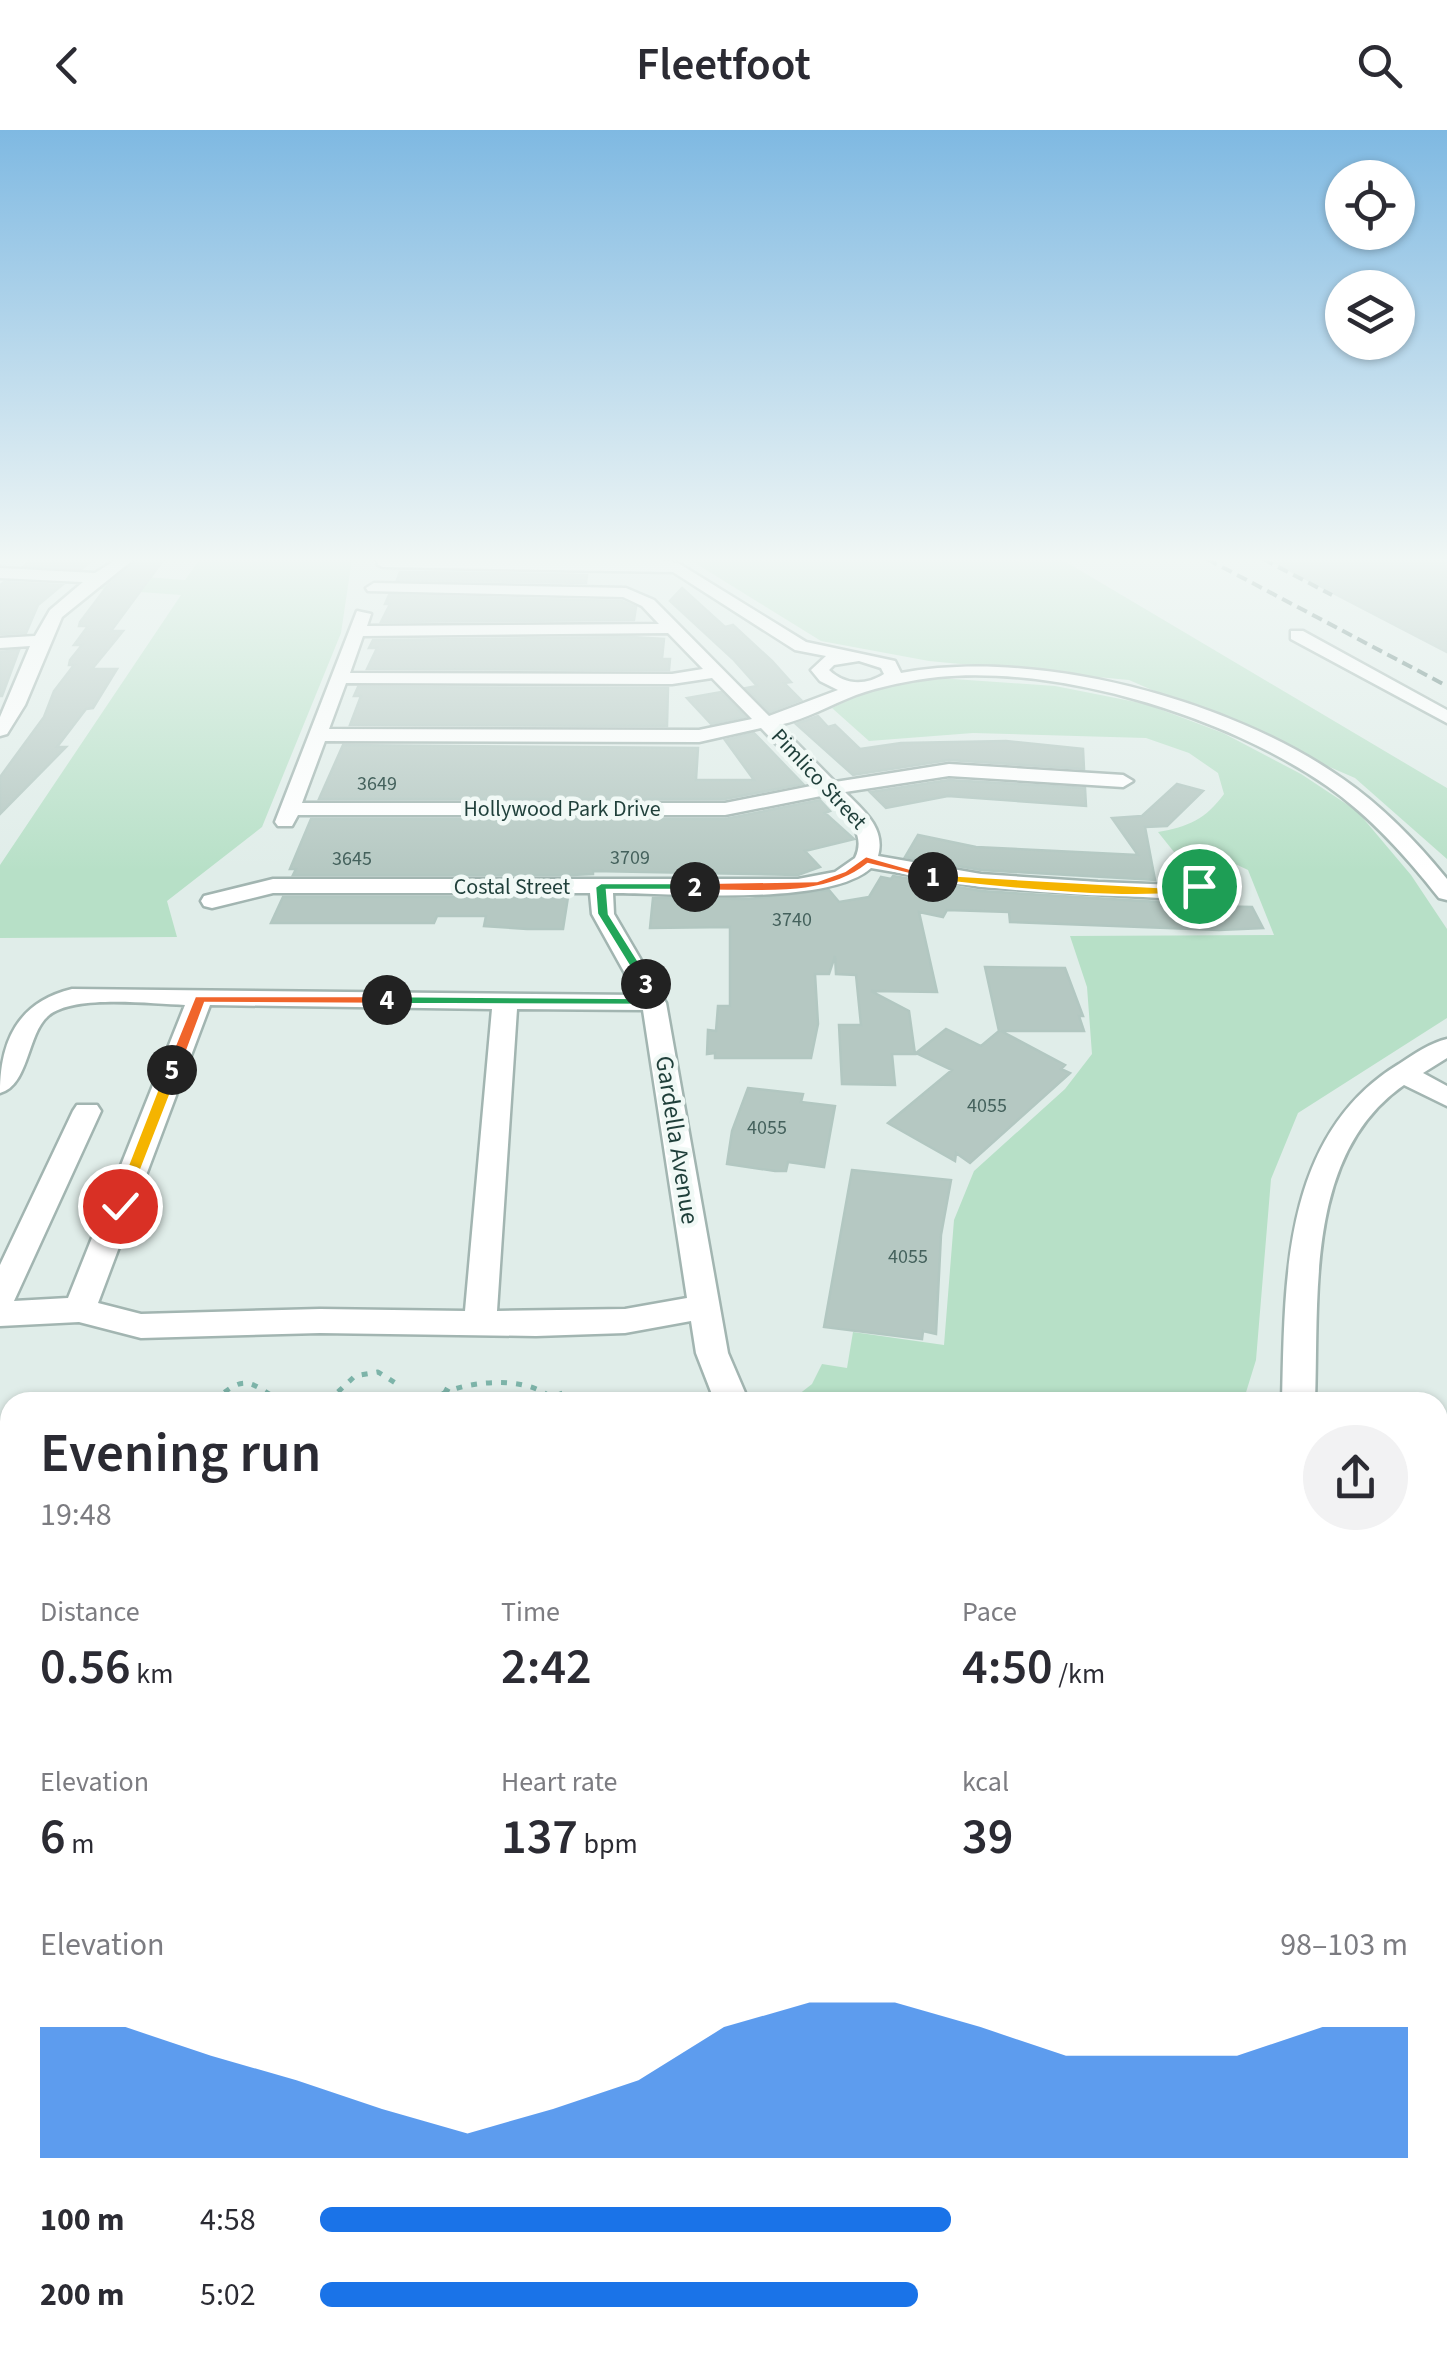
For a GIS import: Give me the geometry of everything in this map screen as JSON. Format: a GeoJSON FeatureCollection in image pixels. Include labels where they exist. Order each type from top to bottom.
{"type":"FeatureCollection","features":[{"type":"Feature","properties":{"kind":"street"},"geometry":{"type":"LineString","coordinates":[[0,730],[15,712],[34,663]]}},
{"type":"Feature","properties":{"kind":"street"},"geometry":{"type":"LineString","coordinates":[[345,663],[318,736],[716,734],[767,724],[858,688],[887,672]]}},
{"type":"Feature","properties":{"kind":"street","name":"Pimlico Street"},"geometry":{"type":"LineString","coordinates":[[706,663],[862,820],[872,835],[872,849],[866,860]]}},
{"type":"Feature","properties":{"kind":"street"},"geometry":{"type":"LineString","coordinates":[[816,663],[858,688]]}},
{"type":"Feature","properties":{"kind":"street"},"geometry":{"type":"LineString","coordinates":[[821,666],[830,663]]}},
{"type":"Feature","properties":{"kind":"street"},"geometry":{"type":"LineString","coordinates":[[865,663],[887,672],[1022,675],[1095,686],[1168,705],[1257,739],[1331,779],[1369,808],[1400,836],[1447,893]]}},
{"type":"Feature","properties":{"kind":"street"},"geometry":{"type":"LineString","coordinates":[[1348,663],[1447,717]]}},
{"type":"Feature","properties":{"kind":"street"},"geometry":{"type":"LineString","coordinates":[[821,666],[822,702]]}},
{"type":"Feature","properties":{"kind":"street"},"geometry":{"type":"LineString","coordinates":[[339,678],[672,679],[716,672]]}},
{"type":"Feature","properties":{"kind":"street","name":"Hollywood Park Drive"},"geometry":{"type":"LineString","coordinates":[[318,736],[287,815],[724,810],[948,770],[1123,781]]}},
{"type":"Feature","properties":{"kind":"street"},"geometry":{"type":"LineString","coordinates":[[866,860],[942,878],[1004,884],[1176,892],[1199,886],[1208,878]]}},
{"type":"Feature","properties":{"kind":"street","name":"Costal Street"},"geometry":{"type":"LineString","coordinates":[[212,900],[273,886],[798,886],[834,880],[866,860]]}},
{"type":"Feature","properties":{"kind":"street","name":"Gardella Avenue"},"geometry":{"type":"LineString","coordinates":[[601,887],[603,914],[654,1002],[712,1352],[727,1392]]}},
{"type":"Feature","properties":{"kind":"street"},"geometry":{"type":"LineString","coordinates":[[0,1084],[36,1012],[72,996],[654,1002]]}},
{"type":"Feature","properties":{"kind":"street"},"geometry":{"type":"LineString","coordinates":[[80,1310],[200,999]]}},
{"type":"Feature","properties":{"kind":"street"},"geometry":{"type":"LineString","coordinates":[[480,1322],[505,1001]]}},
{"type":"Feature","properties":{"kind":"street"},"geometry":{"type":"LineString","coordinates":[[1299,1392],[1312,1216],[1323,1164],[1356,1110],[1403,1073],[1447,1047]]}},
{"type":"Feature","properties":{"kind":"street"},"geometry":{"type":"LineString","coordinates":[[1403,1073],[1447,1097]]}},
{"type":"Feature","properties":{"kind":"street"},"geometry":{"type":"LineString","coordinates":[[0,1298],[87,1111]]}},
{"type":"Feature","properties":{"kind":"street"},"geometry":{"type":"LineString","coordinates":[[0,1314],[80,1310],[141,1326],[320,1320],[625,1321],[704,1307]]}},
{"type":"Feature","properties":{"kind":"path"},"geometry":{"type":"LineString","coordinates":[[339,1392],[356,1376],[378,1372],[400,1386]]}},
{"type":"Feature","properties":{"kind":"path"},"geometry":{"type":"LineString","coordinates":[[225,1392],[234,1384],[248,1381],[266,1392]]}},
{"type":"Feature","properties":{"kind":"path"},"geometry":{"type":"LineString","coordinates":[[441,1392],[525,1384],[546,1392]]}},
{"type":"Feature","properties":{"kind":"path"},"geometry":{"type":"LineString","coordinates":[[444,1389],[449,1392]]}},
{"type":"Feature","properties":{"kind":"green space"},"geometry":{"type":"Polygon","coordinates":[[[136,663],[329,663],[262,827],[167,901],[177,937],[0,938],[0,865],[136,663]]]}},
{"type":"Feature","properties":{"kind":"green space"},"geometry":{"type":"Polygon","coordinates":[[[948,663],[1236,663],[1447,788],[1447,859],[1355,778],[1129,680],[948,663]]]}},
{"type":"Feature","properties":{"kind":"green space"},"geometry":{"type":"Polygon","coordinates":[[[925,677],[1055,686],[1146,704],[1223,733],[1301,774],[1357,811],[1411,875],[1447,929],[1447,1018],[1298,1113],[1271,1179],[1256,1360],[1246,1392],[802,1392],[812,1384],[822,1364],[847,1368],[853,1332],[944,1345],[954,1220],[974,1171],[1065,1089],[1092,1054],[1087,987],[1070,936],[1274,935],[1248,870],[1214,854],[1174,852],[1158,832],[1196,820],[1224,794],[1218,773],[1189,753],[1146,738],[973,733],[869,741],[832,708],[861,694],[925,677]]]}},
{"type":"Feature","properties":{"kind":"building"},"geometry":{"type":"Polygon","coordinates":[[[0,663],[14,663],[2,696],[0,663]]]}},
{"type":"Feature","properties":{"kind":"building"},"geometry":{"type":"Polygon","coordinates":[[[97,663],[92,669],[117,669],[93,708],[86,709],[57,747],[66,747],[0,814],[0,777],[44,717],[54,691],[74,665],[69,665],[97,663]]]}},
{"type":"Feature","properties":{"kind":"building"},"geometry":{"type":"Polygon","coordinates":[[[370,663],[670,663],[669,670],[367,669],[370,663]]]}},
{"type":"Feature","properties":{"kind":"building"},"geometry":{"type":"Polygon","coordinates":[[[736,663],[774,663],[791,682],[784,683],[801,700],[770,712],[746,688],[757,686],[736,663]]]}},
{"type":"Feature","properties":{"kind":"building"},"geometry":{"type":"Polygon","coordinates":[[[358,687],[668,688],[667,726],[350,725],[361,696],[354,696],[358,687]]]}},
{"type":"Feature","properties":{"kind":"building"},"geometry":{"type":"Polygon","coordinates":[[[721,692],[745,717],[711,724],[687,698],[721,692]]]}},
{"type":"Feature","properties":{"kind":"building"},"geometry":{"type":"Polygon","coordinates":[[[818,716],[828,727],[835,725],[860,749],[901,743],[1006,741],[1083,749],[1084,769],[949,760],[853,775],[796,724],[818,716]]]}},
{"type":"Feature","properties":{"kind":"building"},"geometry":{"type":"Polygon","coordinates":[[[754,733],[803,784],[725,799],[319,799],[343,745],[698,748],[696,780],[754,780],[725,740],[754,733]]]}},
{"type":"Feature","properties":{"kind":"building"},"geometry":{"type":"Polygon","coordinates":[[[949,780],[1085,788],[1086,806],[948,796],[886,808],[870,792],[949,780]]]}},
{"type":"Feature","properties":{"kind":"building"},"geometry":{"type":"Polygon","coordinates":[[[1177,784],[1203,791],[1167,826],[1145,827],[1155,880],[981,870],[905,857],[918,835],[976,847],[1138,855],[1112,818],[1142,816],[1177,784]]]}},
{"type":"Feature","properties":{"kind":"building"},"geometry":{"type":"Polygon","coordinates":[[[820,800],[830,811],[825,813],[854,839],[805,851],[820,867],[798,875],[593,871],[572,875],[293,875],[296,869],[290,869],[311,819],[725,819],[820,800]]]}},
{"type":"Feature","properties":{"kind":"building"},"geometry":{"type":"Polygon","coordinates":[[[881,877],[981,891],[1160,905],[1252,907],[1263,928],[1219,930],[1010,922],[1009,912],[947,910],[943,917],[919,912],[937,992],[871,991],[909,1011],[915,1054],[892,1054],[895,1085],[842,1084],[839,1025],[861,1025],[856,975],[836,974],[835,956],[829,974],[815,974],[818,1024],[811,1058],[715,1058],[715,1053],[707,1054],[708,1030],[716,1031],[718,1006],[730,1006],[730,927],[650,928],[653,898],[749,899],[829,890],[839,902],[869,897],[881,877]]]}},
{"type":"Feature","properties":{"kind":"building"},"geometry":{"type":"Polygon","coordinates":[[[283,897],[568,897],[563,929],[527,929],[484,926],[486,916],[437,916],[434,923],[271,923],[283,897]]]}},
{"type":"Feature","properties":{"kind":"building"},"geometry":{"type":"Polygon","coordinates":[[[985,967],[1065,968],[1083,1016],[1079,1016],[1084,1031],[1001,1031],[1065,1065],[1061,1069],[1070,1073],[970,1163],[956,1153],[955,1161],[888,1123],[952,1070],[916,1053],[946,1029],[981,1046],[999,1031],[985,967]]]}},
{"type":"Feature","properties":{"kind":"building"},"geometry":{"type":"Polygon","coordinates":[[[748,1088],[803,1094],[801,1102],[835,1106],[824,1167],[788,1162],[786,1171],[775,1171],[727,1164],[732,1131],[748,1088]]]}},
{"type":"Feature","properties":{"kind":"building"},"geometry":{"type":"Polygon","coordinates":[[[852,1170],[951,1180],[941,1235],[936,1334],[923,1331],[922,1339],[824,1327],[852,1170]]]}},
{"type":"Feature","properties":{"kind":"railway"},"geometry":{"type":"LineString","coordinates":[[1403,663],[1447,686]]}},
{"type":"Feature","properties":{"kind":"route"},"geometry":{"type":"LineString","coordinates":[[120,1206],[200,999],[654,1002],[603,914],[601,887],[818,884],[850,873],[866,860],[968,882],[1176,892],[1199,886]]}}]}
